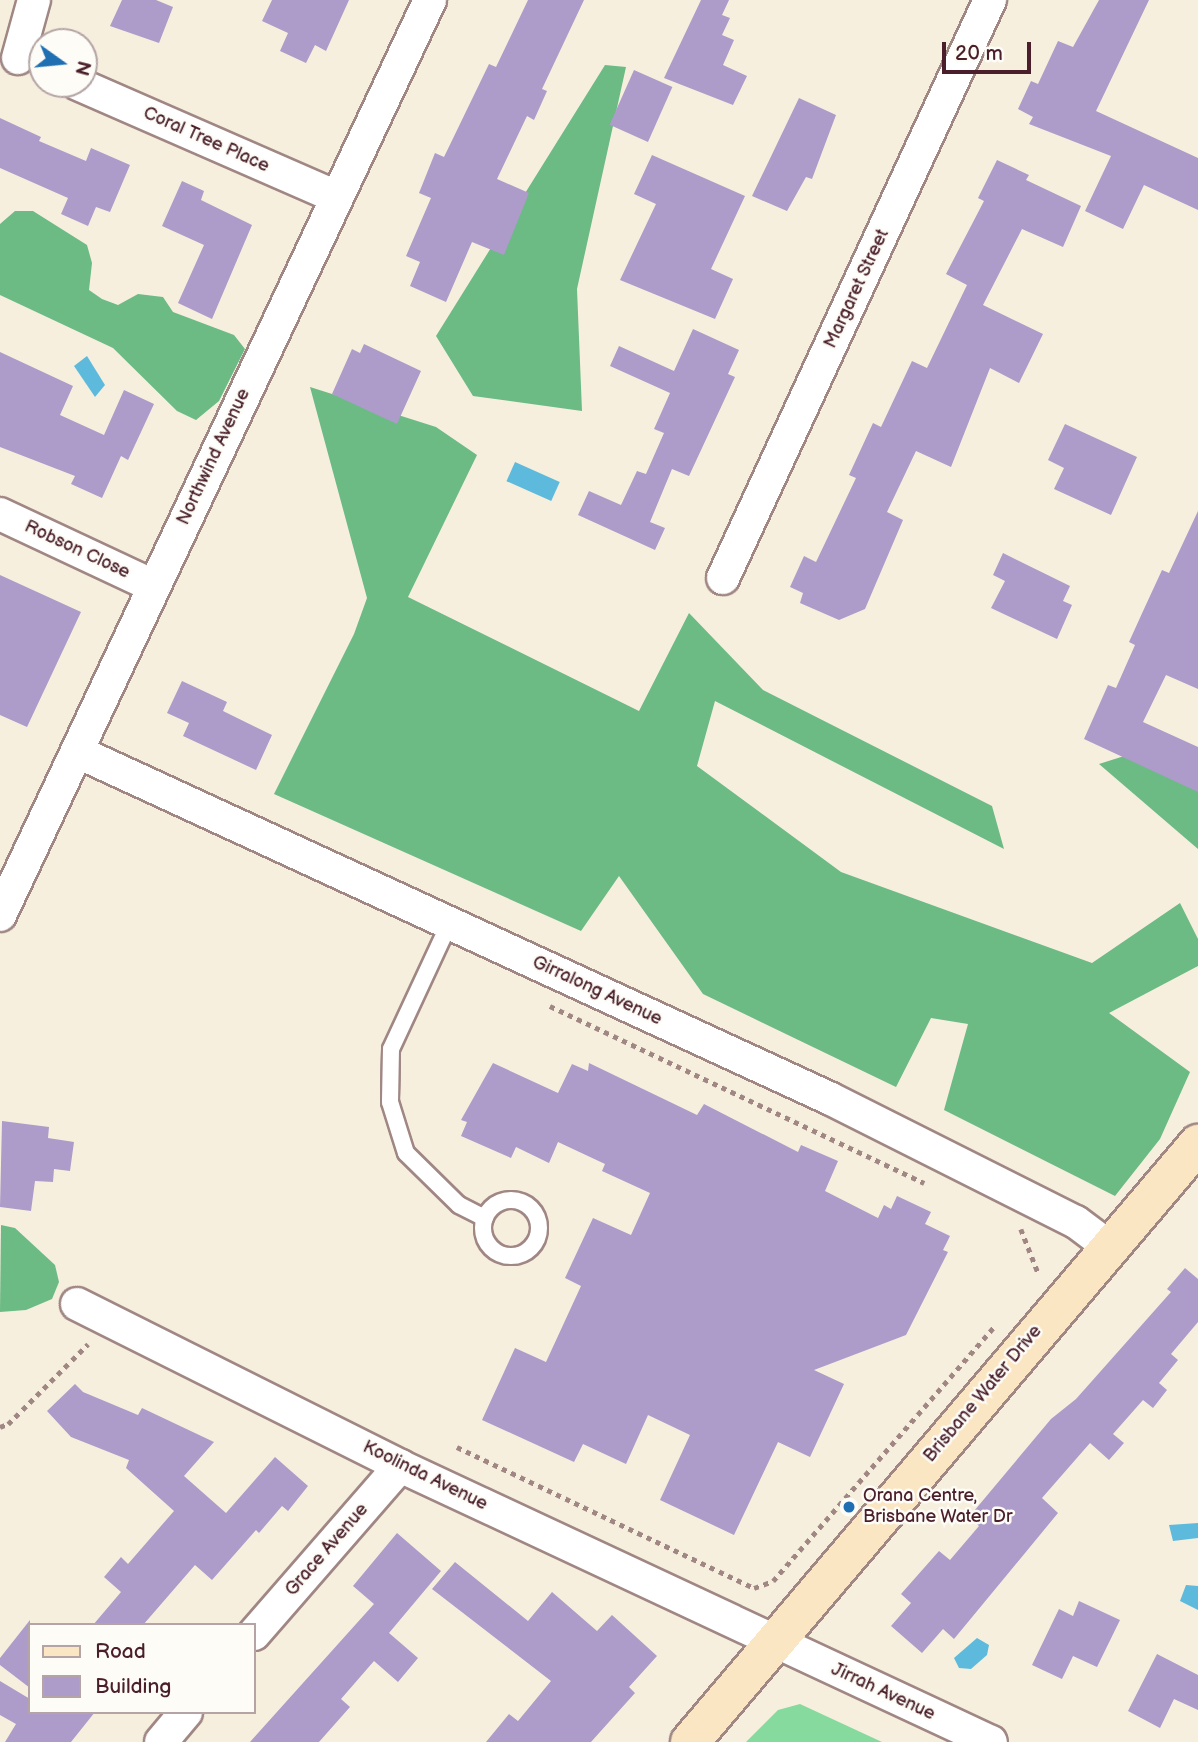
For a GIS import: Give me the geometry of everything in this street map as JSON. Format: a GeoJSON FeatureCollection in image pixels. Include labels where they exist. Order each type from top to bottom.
{"type":"FeatureCollection","features":[{"type":"Feature","properties":{"kind":"main road","name":"Brisbane Water Drive"},"geometry":{"type":"LineString","coordinates":[[690,1742],[1108,1246],[1198,1144]]}},
{"type":"Feature","properties":{"kind":"street"},"geometry":{"type":"LineString","coordinates":[[20,59],[34,0]]}},
{"type":"Feature","properties":{"kind":"street","name":"Northwind Avenue"},"geometry":{"type":"LineString","coordinates":[[0,915],[334,196],[430,0]]}},
{"type":"Feature","properties":{"kind":"street","name":"Margaret Street"},"geometry":{"type":"LineString","coordinates":[[723,578],[990,0]]}},
{"type":"Feature","properties":{"kind":"street","name":"Coral Tree Place"},"geometry":{"type":"LineString","coordinates":[[98,93],[334,196]]}},
{"type":"Feature","properties":{"kind":"street","name":"Robson Close"},"geometry":{"type":"LineString","coordinates":[[0,514],[154,586]]}},
{"type":"Feature","properties":{"kind":"street","name":"Girralong Avenue"},"geometry":{"type":"LineString","coordinates":[[78,752],[829,1098],[1076,1222],[1108,1246]]}},
{"type":"Feature","properties":{"kind":"street","name":"Koolinda Avenue"},"geometry":{"type":"LineString","coordinates":[[77,1304],[400,1465],[776,1642]]}},
{"type":"Feature","properties":{"kind":"street","name":"Grace Avenue"},"geometry":{"type":"LineString","coordinates":[[256,1632],[400,1465]]}},
{"type":"Feature","properties":{"kind":"street","name":"Jirrah Avenue"},"geometry":{"type":"LineString","coordinates":[[776,1642],[991,1742]]}},
{"type":"Feature","properties":{"kind":"street"},"geometry":{"type":"LineString","coordinates":[[160,1742],[184,1714]]}},
{"type":"Feature","properties":{"kind":"lane"},"geometry":{"type":"LineString","coordinates":[[450,922],[391,1049],[390,1102],[396,1130],[413,1162],[459,1205],[485,1217]]}},
{"type":"Feature","properties":{"kind":"path"},"geometry":{"type":"LineString","coordinates":[[547,1005],[933,1187]]}},
{"type":"Feature","properties":{"kind":"path"},"geometry":{"type":"LineString","coordinates":[[1008,1223],[1020,1228],[1040,1273],[1032,1283]]}},
{"type":"Feature","properties":{"kind":"path"},"geometry":{"type":"LineString","coordinates":[[0,1427],[8,1424],[110,1321]]}},
{"type":"Feature","properties":{"kind":"path"},"geometry":{"type":"LineString","coordinates":[[457,1447],[754,1588],[773,1581],[998,1323]]}},
{"type":"Feature","properties":{"kind":"green space"},"geometry":{"type":"Polygon","coordinates":[[[605,65],[626,67],[577,289],[582,411],[473,396],[436,336],[605,65]]]}},
{"type":"Feature","properties":{"kind":"green space"},"geometry":{"type":"Polygon","coordinates":[[[15,211],[33,211],[87,245],[92,263],[89,290],[102,299],[118,305],[138,294],[163,297],[173,312],[234,335],[245,349],[219,401],[196,420],[177,411],[113,348],[0,295],[0,224],[15,211]]]}},
{"type":"Feature","properties":{"kind":"green space"},"geometry":{"type":"Polygon","coordinates":[[[310,387],[436,427],[477,455],[408,597],[639,711],[689,613],[763,690],[992,806],[1004,849],[715,701],[697,766],[841,872],[1092,963],[1180,903],[1198,939],[1198,966],[1109,1013],[1190,1072],[1160,1139],[1115,1196],[944,1110],[968,1024],[931,1018],[896,1087],[703,994],[619,876],[581,931],[274,794],[354,634],[367,598],[310,387]]]}},
{"type":"Feature","properties":{"kind":"green space"},"geometry":{"type":"Polygon","coordinates":[[[1140,751],[1198,768],[1198,849],[1099,764],[1140,751]]]}},
{"type":"Feature","properties":{"kind":"green space"},"geometry":{"type":"Polygon","coordinates":[[[1,1225],[15,1228],[55,1265],[59,1282],[52,1299],[26,1310],[0,1312],[1,1225]]]}},
{"type":"Feature","properties":{"kind":"green space"},"geometry":{"type":"Polygon","coordinates":[[[800,1704],[882,1742],[746,1742],[778,1710],[800,1704]]]}},
{"type":"Feature","properties":{"kind":"water"},"geometry":{"type":"Polygon","coordinates":[[[87,356],[105,385],[95,397],[74,366],[87,356]]]}},
{"type":"Feature","properties":{"kind":"water"},"geometry":{"type":"Polygon","coordinates":[[[515,462],[560,482],[551,501],[506,481],[515,462]]]}},
{"type":"Feature","properties":{"kind":"water"},"geometry":{"type":"Polygon","coordinates":[[[1198,1523],[1198,1538],[1173,1541],[1169,1525],[1198,1523]]]}},
{"type":"Feature","properties":{"kind":"water"},"geometry":{"type":"Polygon","coordinates":[[[1186,1585],[1198,1586],[1198,1610],[1180,1601],[1186,1585]]]}},
{"type":"Feature","properties":{"kind":"water"},"geometry":{"type":"Polygon","coordinates":[[[977,1638],[989,1645],[987,1655],[971,1669],[959,1668],[954,1658],[977,1638]]]}},
{"type":"Feature","properties":{"kind":"building"},"geometry":{"type":"Polygon","coordinates":[[[122,0],[156,0],[173,7],[159,43],[110,26],[122,0]]]}},
{"type":"Feature","properties":{"kind":"building"},"geometry":{"type":"Polygon","coordinates":[[[272,0],[349,0],[326,51],[315,45],[306,63],[280,51],[288,33],[262,21],[272,0]]]}},
{"type":"Feature","properties":{"kind":"building"},"geometry":{"type":"Polygon","coordinates":[[[528,0],[584,0],[542,89],[547,91],[534,120],[527,116],[497,179],[529,193],[504,255],[472,242],[446,302],[410,286],[420,262],[406,256],[431,198],[419,193],[435,153],[444,157],[489,64],[496,67],[528,0]]]}},
{"type":"Feature","properties":{"kind":"building"},"geometry":{"type":"Polygon","coordinates":[[[701,0],[729,0],[722,15],[730,18],[722,35],[734,40],[723,65],[747,76],[733,105],[664,78],[701,0]]]}},
{"type":"Feature","properties":{"kind":"building"},"geometry":{"type":"Polygon","coordinates":[[[1099,0],[1149,0],[1096,111],[1198,158],[1198,210],[1144,185],[1123,229],[1085,211],[1111,156],[1029,124],[1033,117],[1018,109],[1031,81],[1038,84],[1058,41],[1073,47],[1099,0]]]}},
{"type":"Feature","properties":{"kind":"building"},"geometry":{"type":"Polygon","coordinates":[[[634,70],[672,87],[648,142],[610,125],[634,70]]]}},
{"type":"Feature","properties":{"kind":"building"},"geometry":{"type":"Polygon","coordinates":[[[799,98],[836,115],[812,179],[806,177],[787,211],[752,196],[799,98]]]}},
{"type":"Feature","properties":{"kind":"building"},"geometry":{"type":"Polygon","coordinates":[[[0,118],[41,137],[39,141],[86,161],[91,148],[130,165],[110,212],[96,207],[88,226],[61,214],[68,198],[0,168],[0,118]]]}},
{"type":"Feature","properties":{"kind":"building"},"geometry":{"type":"Polygon","coordinates":[[[652,155],[745,196],[711,269],[733,279],[715,319],[620,280],[656,204],[634,194],[652,155]]]}},
{"type":"Feature","properties":{"kind":"building"},"geometry":{"type":"Polygon","coordinates":[[[997,160],[1029,175],[1026,180],[1081,206],[1063,247],[1022,229],[983,305],[1043,334],[1019,383],[990,368],[951,467],[916,451],[887,512],[903,520],[865,609],[839,620],[800,603],[803,593],[790,587],[804,556],[816,562],[856,478],[849,475],[873,423],[881,427],[912,361],[927,368],[967,285],[946,274],[984,201],[978,198],[997,160]]]}},
{"type":"Feature","properties":{"kind":"building"},"geometry":{"type":"Polygon","coordinates":[[[182,181],[204,191],[201,200],[252,225],[212,319],[178,303],[204,245],[162,226],[182,181]]]}},
{"type":"Feature","properties":{"kind":"building"},"geometry":{"type":"Polygon","coordinates":[[[693,329],[739,350],[728,374],[735,377],[689,476],[672,469],[650,522],[665,528],[655,550],[578,515],[589,491],[621,505],[637,471],[646,474],[664,433],[654,429],[670,393],[610,366],[619,346],[674,371],[693,329]]]}},
{"type":"Feature","properties":{"kind":"building"},"geometry":{"type":"Polygon","coordinates":[[[364,344],[421,371],[397,424],[332,394],[352,349],[360,353],[364,344]]]}},
{"type":"Feature","properties":{"kind":"building"},"geometry":{"type":"Polygon","coordinates":[[[0,352],[73,386],[60,415],[104,435],[124,390],[154,404],[128,460],[121,456],[102,498],[71,484],[75,476],[0,447],[0,352]]]}},
{"type":"Feature","properties":{"kind":"building"},"geometry":{"type":"Polygon","coordinates":[[[1065,424],[1137,457],[1111,515],[1054,489],[1064,468],[1048,460],[1065,424]]]}},
{"type":"Feature","properties":{"kind":"building"},"geometry":{"type":"Polygon","coordinates":[[[1198,511],[1198,689],[1166,675],[1143,722],[1198,747],[1198,792],[1084,739],[1108,685],[1116,688],[1135,645],[1129,642],[1162,570],[1169,573],[1198,511]]]}},
{"type":"Feature","properties":{"kind":"building"},"geometry":{"type":"Polygon","coordinates":[[[1003,553],[1070,586],[1063,601],[1072,605],[1057,639],[991,608],[1005,581],[993,575],[1003,553]]]}},
{"type":"Feature","properties":{"kind":"building"},"geometry":{"type":"Polygon","coordinates":[[[0,575],[81,612],[27,727],[0,715],[0,575]]]}},
{"type":"Feature","properties":{"kind":"building"},"geometry":{"type":"Polygon","coordinates":[[[182,681],[227,702],[223,711],[272,735],[256,770],[183,736],[189,723],[167,713],[182,681]]]}},
{"type":"Feature","properties":{"kind":"building"},"geometry":{"type":"Polygon","coordinates":[[[493,1063],[558,1093],[572,1064],[588,1071],[589,1063],[697,1115],[704,1104],[798,1152],[801,1145],[838,1161],[825,1191],[878,1218],[884,1205],[891,1209],[897,1196],[931,1212],[925,1224],[950,1236],[943,1250],[948,1252],[906,1335],[814,1370],[844,1384],[810,1457],[778,1442],[734,1535],[660,1500],[690,1435],[648,1415],[626,1464],[583,1444],[574,1462],[482,1420],[515,1348],[546,1362],[581,1286],[565,1278],[593,1218],[631,1235],[650,1193],[602,1171],[605,1164],[558,1142],[549,1163],[516,1147],[511,1158],[461,1136],[467,1122],[461,1120],[493,1063]]]}},
{"type":"Feature","properties":{"kind":"building"},"geometry":{"type":"Polygon","coordinates":[[[2,1121],[49,1127],[48,1138],[74,1142],[70,1171],[54,1169],[53,1182],[35,1181],[31,1211],[0,1207],[2,1121]]]}},
{"type":"Feature","properties":{"kind":"building"},"geometry":{"type":"Polygon","coordinates":[[[1185,1268],[1198,1279],[1198,1322],[1171,1354],[1178,1360],[1159,1383],[1167,1390],[1153,1408],[1143,1400],[1113,1434],[1124,1443],[1109,1460],[1090,1443],[1042,1498],[1058,1513],[954,1639],[943,1629],[922,1653],[891,1626],[911,1603],[901,1594],[939,1551],[950,1560],[979,1526],[969,1517],[1051,1419],[1076,1399],[1171,1292],[1167,1289],[1185,1268]]]}},
{"type":"Feature","properties":{"kind":"building"},"geometry":{"type":"Polygon","coordinates":[[[75,1384],[83,1392],[138,1415],[142,1408],[214,1442],[184,1476],[226,1513],[275,1457],[308,1486],[288,1511],[282,1506],[259,1533],[256,1530],[212,1580],[195,1565],[145,1623],[95,1623],[121,1592],[104,1577],[121,1557],[128,1564],[174,1511],[126,1468],[129,1460],[71,1437],[47,1411],[75,1384]]]}},
{"type":"Feature","properties":{"kind":"building"},"geometry":{"type":"Polygon","coordinates":[[[397,1533],[441,1571],[389,1633],[418,1658],[398,1682],[374,1661],[341,1699],[350,1707],[319,1742],[250,1742],[374,1604],[353,1586],[397,1533]]]}},
{"type":"Feature","properties":{"kind":"building"},"geometry":{"type":"Polygon","coordinates":[[[455,1562],[528,1621],[552,1592],[597,1631],[612,1615],[657,1656],[629,1687],[635,1693],[591,1742],[486,1742],[509,1714],[518,1721],[551,1681],[432,1589],[455,1562]]]}},
{"type":"Feature","properties":{"kind":"building"},"geometry":{"type":"Polygon","coordinates":[[[1079,1601],[1120,1620],[1097,1667],[1073,1656],[1062,1679],[1032,1665],[1059,1609],[1073,1616],[1079,1601]]]}},
{"type":"Feature","properties":{"kind":"building"},"geometry":{"type":"Polygon","coordinates":[[[30,1620],[28,1686],[0,1665],[0,1658],[30,1620]]]}},
{"type":"Feature","properties":{"kind":"building"},"geometry":{"type":"Polygon","coordinates":[[[1157,1654],[1198,1675],[1198,1710],[1174,1699],[1160,1728],[1128,1711],[1157,1654]]]}},
{"type":"Feature","properties":{"kind":"building"},"geometry":{"type":"Polygon","coordinates":[[[0,1681],[28,1698],[28,1714],[93,1714],[71,1742],[5,1742],[16,1724],[0,1715],[0,1681]]]}},
{"type":"Feature","properties":{"kind":"place","name":"Orana Centre, Brisbane Water Dr"},"geometry":{"type":"Point","coordinates":[849,1507]}}]}
